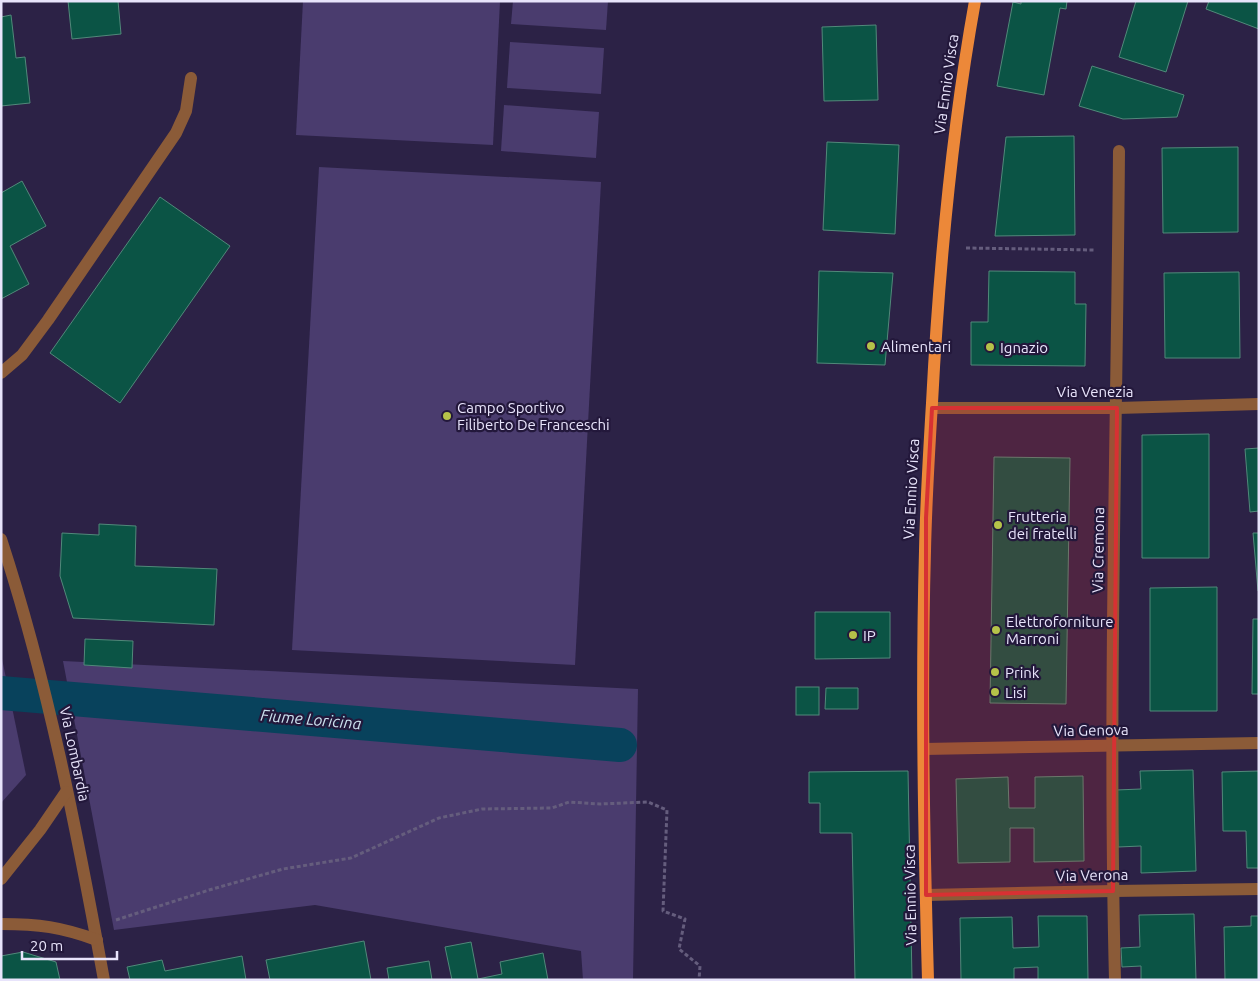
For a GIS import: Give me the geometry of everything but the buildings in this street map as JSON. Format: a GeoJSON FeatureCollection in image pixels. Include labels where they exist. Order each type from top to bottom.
{"type":"FeatureCollection","features":[{"type":"Feature","properties":{"kind":"main road","name":"Via Ennio Visca"},"geometry":{"type":"LineString","coordinates":[[928,980],[924,749],[925,552],[943,247],[956,129],[975,1]]}},
{"type":"Feature","properties":{"kind":"street"},"geometry":{"type":"LineString","coordinates":[[1,373],[22,355],[48,320],[176,133],[186,110],[191,78]]}},
{"type":"Feature","properties":{"kind":"street","name":"Via Cremona"},"geometry":{"type":"LineString","coordinates":[[1116,980],[1112,746],[1117,408],[1118,151]]}},
{"type":"Feature","properties":{"kind":"street","name":"Via Venezia"},"geometry":{"type":"LineString","coordinates":[[932,408],[1117,408],[1259,404]]}},
{"type":"Feature","properties":{"kind":"street","name":"Via Lombardia"},"geometry":{"type":"LineString","coordinates":[[1,539],[34,649],[59,754],[104,980]]}},
{"type":"Feature","properties":{"kind":"street","name":"Via Genova"},"geometry":{"type":"LineString","coordinates":[[924,749],[1259,743]]}},
{"type":"Feature","properties":{"kind":"street"},"geometry":{"type":"LineString","coordinates":[[1,879],[40,830],[66,792]]}},
{"type":"Feature","properties":{"kind":"street","name":"Via Verona"},"geometry":{"type":"LineString","coordinates":[[926,895],[1259,889]]}},
{"type":"Feature","properties":{"kind":"street"},"geometry":{"type":"LineString","coordinates":[[1,924],[36,925],[96,934]]}},
{"type":"Feature","properties":{"kind":"path"},"geometry":{"type":"LineString","coordinates":[[943,247],[1118,251]]}},
{"type":"Feature","properties":{"kind":"path"},"geometry":{"type":"LineString","coordinates":[[96,934],[209,890],[283,869],[352,858],[439,818],[482,810],[552,808],[569,802],[600,804],[648,802],[668,810],[663,911],[685,919],[679,948],[700,966],[699,980]]}},
{"type":"Feature","properties":{"kind":"highlighted area"},"geometry":{"type":"Polygon","coordinates":[[[932,408],[1117,408],[1113,891],[926,895],[926,518],[932,408]]]}},
{"type":"Feature","properties":{"kind":"shaded area"},"geometry":{"type":"Polygon","coordinates":[[[303,1],[500,1],[493,145],[296,135],[303,1]]]}},
{"type":"Feature","properties":{"kind":"shaded area"},"geometry":{"type":"Polygon","coordinates":[[[513,1],[608,1],[606,30],[511,24],[513,1]]]}},
{"type":"Feature","properties":{"kind":"shaded area"},"geometry":{"type":"Polygon","coordinates":[[[510,42],[604,48],[601,94],[507,88],[510,42]]]}},
{"type":"Feature","properties":{"kind":"shaded area"},"geometry":{"type":"Polygon","coordinates":[[[504,105],[599,112],[596,158],[501,151],[504,105]]]}},
{"type":"Feature","properties":{"kind":"shaded area","name":"Campo Sportivo Filiberto De Franceschi"},"geometry":{"type":"Polygon","coordinates":[[[319,167],[601,182],[575,665],[292,650],[319,167]]]}},
{"type":"Feature","properties":{"kind":"shaded area"},"geometry":{"type":"Polygon","coordinates":[[[1,654],[26,775],[1,803],[1,654]]]}},
{"type":"Feature","properties":{"kind":"shaded area"},"geometry":{"type":"Polygon","coordinates":[[[63,661],[638,689],[633,980],[583,980],[581,951],[315,905],[114,930],[63,661]]]}},
{"type":"Feature","properties":{"kind":"waterway","name":"Fiume Loricina"},"geometry":{"type":"LineString","coordinates":[[1,693],[620,745]]}},
{"type":"Feature","properties":{"kind":"place","name":"Alimentari"},"geometry":{"type":"Point","coordinates":[871,346]}},
{"type":"Feature","properties":{"kind":"place","name":"Ignazio"},"geometry":{"type":"Point","coordinates":[990,347]}},
{"type":"Feature","properties":{"kind":"place","name":"Campo Sportivo Filiberto De Franceschi"},"geometry":{"type":"Point","coordinates":[447,416]}},
{"type":"Feature","properties":{"kind":"place","name":"Frutteria dei fratelli"},"geometry":{"type":"Point","coordinates":[998,525]}},
{"type":"Feature","properties":{"kind":"place","name":"Elettroforniture Marroni"},"geometry":{"type":"Point","coordinates":[996,630]}},
{"type":"Feature","properties":{"kind":"place","name":"IP"},"geometry":{"type":"Point","coordinates":[853,635]}},
{"type":"Feature","properties":{"kind":"place","name":"Prink"},"geometry":{"type":"Point","coordinates":[995,672]}},
{"type":"Feature","properties":{"kind":"place","name":"Lisi"},"geometry":{"type":"Point","coordinates":[995,692]}}]}
